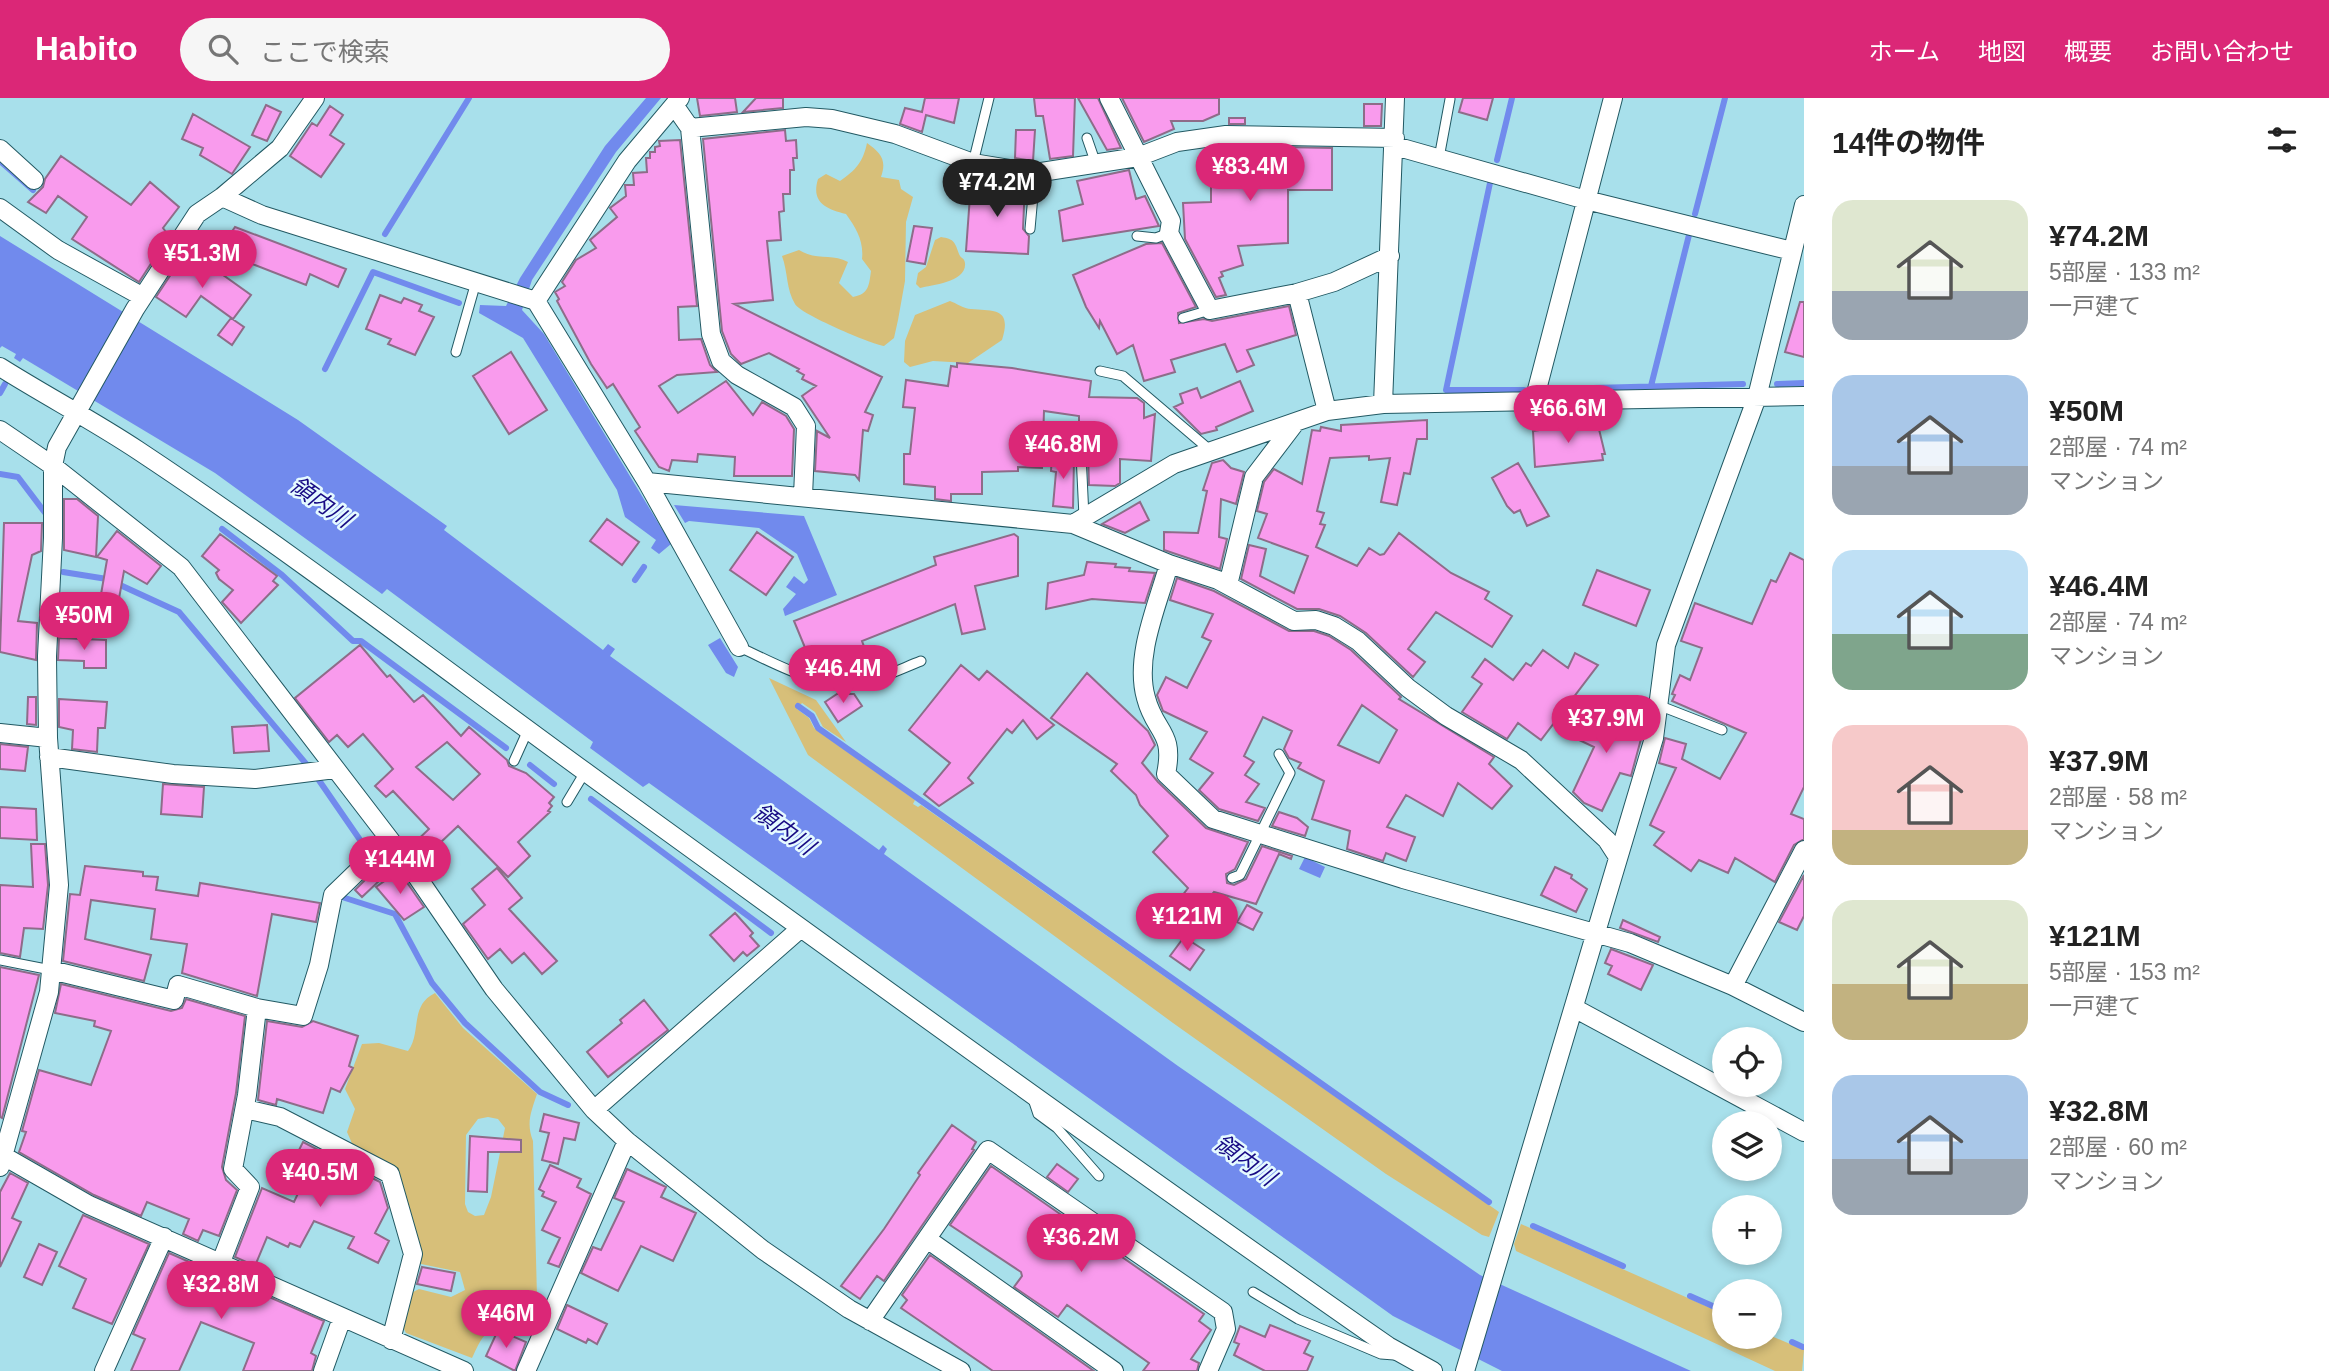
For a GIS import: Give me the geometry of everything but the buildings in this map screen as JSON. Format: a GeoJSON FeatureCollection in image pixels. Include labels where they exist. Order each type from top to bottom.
{"type":"FeatureCollection","features":[{"type":"Feature","properties":{"kind":"street"},"geometry":{"type":"LineString","coordinates":[[315,98],[280,148],[197,215],[139,303],[57,447],[53,466],[48,737],[59,885],[49,992],[1,1159],[89,1205],[391,1340],[421,1362],[464,1371]]}},
{"type":"Feature","properties":{"kind":"street"},"geometry":{"type":"LineString","coordinates":[[1109,98],[1171,221],[1169,233],[1210,310],[1297,293],[1334,282],[1390,256]]}},
{"type":"Feature","properties":{"kind":"street"},"geometry":{"type":"LineString","coordinates":[[1383,404],[1395,98]]}},
{"type":"Feature","properties":{"kind":"street"},"geometry":{"type":"LineString","coordinates":[[1534,401],[1613,98]]}},
{"type":"Feature","properties":{"kind":"street"},"geometry":{"type":"LineString","coordinates":[[533,300],[627,161],[677,102],[691,128],[710,334],[721,361],[737,375],[794,407],[806,426],[803,496]]}},
{"type":"Feature","properties":{"kind":"street"},"geometry":{"type":"LineString","coordinates":[[691,128],[806,117],[832,119],[895,134],[973,163],[1035,173],[1138,157],[1177,142],[1226,135],[1395,142],[1440,158],[1586,200],[1792,251]]}},
{"type":"Feature","properties":{"kind":"street"},"geometry":{"type":"LineString","coordinates":[[0,149],[34,180]]}},
{"type":"Feature","properties":{"kind":"street"},"geometry":{"type":"LineString","coordinates":[[222,197],[262,215],[533,300],[647,482],[739,646]]}},
{"type":"Feature","properties":{"kind":"street"},"geometry":{"type":"LineString","coordinates":[[1465,1371],[1654,738],[1666,645],[1757,397],[1804,205]]}},
{"type":"Feature","properties":{"kind":"street"},"geometry":{"type":"LineString","coordinates":[[0,208],[139,303]]}},
{"type":"Feature","properties":{"kind":"street"},"geometry":{"type":"LineString","coordinates":[[1297,293],[1327,411]]}},
{"type":"Feature","properties":{"kind":"street"},"geometry":{"type":"LineString","coordinates":[[0,367],[77,410],[249,525],[585,772],[998,1067],[1079,1130],[1405,1355],[1433,1371]]}},
{"type":"Feature","properties":{"kind":"street"},"geometry":{"type":"LineString","coordinates":[[1078,521],[1174,464],[1327,411],[1383,404],[1804,396]]}},
{"type":"Feature","properties":{"kind":"street"},"geometry":{"type":"LineString","coordinates":[[1228,585],[1254,477],[1297,421]]}},
{"type":"Feature","properties":{"kind":"street"},"geometry":{"type":"LineString","coordinates":[[0,430],[53,466],[181,567],[390,840],[494,989],[594,1110],[627,1141],[763,1250],[870,1321],[961,1371]]}},
{"type":"Feature","properties":{"kind":"street"},"geometry":{"type":"LineString","coordinates":[[647,482],[1078,521],[1169,564],[1228,585],[1294,621],[1316,620],[1334,626],[1359,641],[1398,679],[1446,716],[1492,740],[1521,760],[1607,840],[1618,857]]}},
{"type":"Feature","properties":{"kind":"street"},"geometry":{"type":"LineString","coordinates":[[1169,564],[1143,667],[1146,698],[1171,750],[1166,774],[1213,819],[1657,952],[1804,1022]]}},
{"type":"Feature","properties":{"kind":"street"},"geometry":{"type":"LineString","coordinates":[[0,733],[48,737]]}},
{"type":"Feature","properties":{"kind":"street"},"geometry":{"type":"LineString","coordinates":[[49,757],[173,775],[255,779],[335,769]]}},
{"type":"Feature","properties":{"kind":"street"},"geometry":{"type":"LineString","coordinates":[[51,970],[174,1000],[178,985],[257,1008],[303,1016],[319,965],[333,895],[390,840]]}},
{"type":"Feature","properties":{"kind":"street"},"geometry":{"type":"LineString","coordinates":[[1733,986],[1804,850]]}},
{"type":"Feature","properties":{"kind":"street"},"geometry":{"type":"LineString","coordinates":[[594,1110],[801,928]]}},
{"type":"Feature","properties":{"kind":"street"},"geometry":{"type":"LineString","coordinates":[[221,1262],[250,1187],[233,1168],[244,1109],[257,1008]]}},
{"type":"Feature","properties":{"kind":"street"},"geometry":{"type":"LineString","coordinates":[[1574,1008],[1804,1132]]}},
{"type":"Feature","properties":{"kind":"street"},"geometry":{"type":"LineString","coordinates":[[244,1109],[280,1117],[390,1174],[413,1254],[391,1340]]}},
{"type":"Feature","properties":{"kind":"street"},"geometry":{"type":"LineString","coordinates":[[526,1371],[627,1141]]}},
{"type":"Feature","properties":{"kind":"street"},"geometry":{"type":"LineString","coordinates":[[870,1321],[988,1150],[1223,1312],[1226,1329],[1208,1371]]}},
{"type":"Feature","properties":{"kind":"street"},"geometry":{"type":"LineString","coordinates":[[104,1371],[164,1237]]}},
{"type":"Feature","properties":{"kind":"street"},"geometry":{"type":"LineString","coordinates":[[927,1239],[1114,1371]]}},
{"type":"Feature","properties":{"kind":"street"},"geometry":{"type":"LineString","coordinates":[[323,1371],[342,1318]]}},
{"type":"Feature","properties":{"kind":"lane"},"geometry":{"type":"LineString","coordinates":[[973,163],[989,98]]}},
{"type":"Feature","properties":{"kind":"lane"},"geometry":{"type":"LineString","coordinates":[[1440,158],[1450,99]]}},
{"type":"Feature","properties":{"kind":"lane"},"geometry":{"type":"LineString","coordinates":[[1087,138],[1096,164]]}},
{"type":"Feature","properties":{"kind":"lane"},"geometry":{"type":"LineString","coordinates":[[1031,229],[1035,173]]}},
{"type":"Feature","properties":{"kind":"lane"},"geometry":{"type":"LineString","coordinates":[[1137,236],[1156,238],[1169,233]]}},
{"type":"Feature","properties":{"kind":"lane"},"geometry":{"type":"LineString","coordinates":[[456,352],[475,282]]}},
{"type":"Feature","properties":{"kind":"lane"},"geometry":{"type":"LineString","coordinates":[[1183,318],[1210,310]]}},
{"type":"Feature","properties":{"kind":"lane"},"geometry":{"type":"LineString","coordinates":[[1100,371],[1123,376],[1211,451]]}},
{"type":"Feature","properties":{"kind":"lane"},"geometry":{"type":"LineString","coordinates":[[1067,435],[1066,445],[1082,454],[1078,521]]}},
{"type":"Feature","properties":{"kind":"lane"},"geometry":{"type":"LineString","coordinates":[[739,646],[799,675],[818,680],[862,682],[921,661]]}},
{"type":"Feature","properties":{"kind":"lane"},"geometry":{"type":"LineString","coordinates":[[1658,705],[1722,730]]}},
{"type":"Feature","properties":{"kind":"lane"},"geometry":{"type":"LineString","coordinates":[[514,761],[528,730]]}},
{"type":"Feature","properties":{"kind":"lane"},"geometry":{"type":"LineString","coordinates":[[1232,878],[1240,874],[1290,773],[1279,754]]}},
{"type":"Feature","properties":{"kind":"lane"},"geometry":{"type":"LineString","coordinates":[[566,802],[585,772]]}},
{"type":"Feature","properties":{"kind":"lane"},"geometry":{"type":"LineString","coordinates":[[0,960],[51,970]]}},
{"type":"Feature","properties":{"kind":"lane"},"geometry":{"type":"LineString","coordinates":[[1032,1094],[1038,1114],[1057,1128],[1099,1176]]}},
{"type":"Feature","properties":{"kind":"lane"},"geometry":{"type":"LineString","coordinates":[[1254,1292],[1297,1320],[1381,1354],[1405,1355]]}},
{"type":"Feature","properties":{"kind":"shaded area"},"geometry":{"type":"Polygon","coordinates":[[[867,143],[882,157],[881,177],[899,180],[901,189],[913,197],[906,222],[905,281],[898,320],[894,338],[884,346],[836,328],[800,309],[790,292],[782,256],[799,250],[812,255],[842,259],[848,262],[839,283],[853,297],[865,291],[869,285],[871,271],[862,259],[859,235],[846,214],[826,207],[818,199],[816,187],[818,179],[826,174],[840,181],[850,173],[861,160],[867,143]]]}},
{"type":"Feature","properties":{"kind":"shaded area"},"geometry":{"type":"Polygon","coordinates":[[[941,237],[955,244],[965,261],[964,269],[955,278],[920,288],[916,284],[918,273],[926,267],[935,240],[941,237]]]}},
{"type":"Feature","properties":{"kind":"shaded area"},"geometry":{"type":"Polygon","coordinates":[[[950,301],[968,309],[999,313],[1005,322],[1002,340],[968,363],[933,361],[910,367],[904,362],[905,341],[915,315],[950,301]]]}},
{"type":"Feature","properties":{"kind":"shaded area"},"geometry":{"type":"Polygon","coordinates":[[[769,678],[816,700],[846,742],[823,727],[815,712],[802,703],[797,709],[809,718],[814,728],[915,800],[913,804],[918,807],[921,805],[1499,1212],[1489,1237],[1386,1174],[1173,1023],[808,755],[769,678]]]}},
{"type":"Feature","properties":{"kind":"shaded area"},"geometry":{"type":"Polygon","coordinates":[[[435,993],[463,1028],[537,1094],[530,1123],[533,1141],[537,1297],[528,1310],[487,1333],[472,1358],[406,1333],[403,1327],[413,1292],[419,1289],[451,1297],[465,1290],[460,1272],[421,1264],[399,1179],[354,1148],[347,1132],[355,1109],[345,1089],[362,1044],[379,1043],[408,1051],[419,1012],[427,998],[435,993]],[[478,1119],[466,1135],[465,1204],[468,1212],[475,1216],[484,1215],[491,1197],[505,1128],[498,1119],[478,1119]]]}},
{"type":"Feature","properties":{"kind":"shaded area"},"geometry":{"type":"Polygon","coordinates":[[[1521,1224],[1712,1309],[1712,1342],[1516,1251],[1514,1244],[1521,1224]]]}},
{"type":"Feature","properties":{"kind":"shaded area"},"geometry":{"type":"Polygon","coordinates":[[[1782,1341],[1804,1350],[1802,1371],[1775,1371],[1728,1349],[1782,1349],[1782,1341]]]}},
{"type":"Feature","properties":{"kind":"water"},"geometry":{"type":"Polygon","coordinates":[[[646,98],[661,98],[616,152],[532,280],[522,310],[544,334],[671,544],[659,554],[651,548],[656,540],[625,517],[617,490],[523,338],[479,313],[480,305],[506,306],[520,278],[605,146],[646,98]]]}},
{"type":"Feature","properties":{"kind":"water","name":"領内川"},"geometry":{"type":"Polygon","coordinates":[[[0,236],[298,420],[447,526],[444,530],[603,650],[608,644],[615,649],[610,656],[879,850],[883,845],[887,849],[884,854],[1178,1066],[1480,1275],[1691,1371],[1502,1371],[1393,1316],[649,783],[643,787],[590,748],[593,742],[387,589],[382,594],[215,473],[23,358],[20,362],[14,358],[16,354],[2,346],[0,348],[0,236]]]}},
{"type":"Feature","properties":{"kind":"water"},"geometry":{"type":"Polygon","coordinates":[[[674,505],[804,516],[837,595],[785,616],[783,609],[796,594],[786,587],[794,576],[804,584],[808,580],[797,554],[759,528],[689,521],[685,523],[674,505]]]}},
{"type":"Feature","properties":{"kind":"water"},"geometry":{"type":"Polygon","coordinates":[[[720,638],[738,667],[734,677],[726,673],[708,645],[720,638]]]}},
{"type":"Feature","properties":{"kind":"water"},"geometry":{"type":"Polygon","coordinates":[[[1305,857],[1325,867],[1320,878],[1299,869],[1305,857]]]}},
{"type":"Feature","properties":{"kind":"waterway"},"geometry":{"type":"LineString","coordinates":[[385,234],[469,98]]}},
{"type":"Feature","properties":{"kind":"waterway"},"geometry":{"type":"LineString","coordinates":[[1497,160],[1512,98]]}},
{"type":"Feature","properties":{"kind":"waterway"},"geometry":{"type":"LineString","coordinates":[[1695,214],[1725,98]]}},
{"type":"Feature","properties":{"kind":"waterway"},"geometry":{"type":"LineString","coordinates":[[0,161],[33,190]]}},
{"type":"Feature","properties":{"kind":"waterway"},"geometry":{"type":"LineString","coordinates":[[1490,183],[1446,390],[1524,390]]}},
{"type":"Feature","properties":{"kind":"waterway"},"geometry":{"type":"LineString","coordinates":[[1651,386],[1689,235]]}},
{"type":"Feature","properties":{"kind":"waterway"},"geometry":{"type":"LineString","coordinates":[[325,369],[373,272],[459,303]]}},
{"type":"Feature","properties":{"kind":"waterway"},"geometry":{"type":"LineString","coordinates":[[1777,384],[1804,383]]}},
{"type":"Feature","properties":{"kind":"waterway"},"geometry":{"type":"LineString","coordinates":[[0,393],[5,384]]}},
{"type":"Feature","properties":{"kind":"waterway"},"geometry":{"type":"LineString","coordinates":[[1556,389],[1743,384]]}},
{"type":"Feature","properties":{"kind":"waterway"},"geometry":{"type":"LineString","coordinates":[[0,474],[18,477],[46,514]]}},
{"type":"Feature","properties":{"kind":"waterway"},"geometry":{"type":"LineString","coordinates":[[222,529],[282,575],[353,641],[361,641],[506,748]]}},
{"type":"Feature","properties":{"kind":"waterway"},"geometry":{"type":"LineString","coordinates":[[635,580],[644,567]]}},
{"type":"Feature","properties":{"kind":"waterway"},"geometry":{"type":"LineString","coordinates":[[63,572],[107,579],[179,612],[307,765]]}},
{"type":"Feature","properties":{"kind":"waterway"},"geometry":{"type":"LineString","coordinates":[[798,706],[812,716],[818,728],[1489,1202]]}},
{"type":"Feature","properties":{"kind":"waterway"},"geometry":{"type":"LineString","coordinates":[[530,765],[554,784]]}},
{"type":"Feature","properties":{"kind":"waterway"},"geometry":{"type":"LineString","coordinates":[[316,776],[367,850]]}},
{"type":"Feature","properties":{"kind":"waterway"},"geometry":{"type":"LineString","coordinates":[[591,799],[771,933]]}},
{"type":"Feature","properties":{"kind":"waterway"},"geometry":{"type":"LineString","coordinates":[[344,890],[342,897],[395,914],[432,983],[465,1023],[540,1092],[568,1105]]}},
{"type":"Feature","properties":{"kind":"waterway"},"geometry":{"type":"LineString","coordinates":[[1533,1226],[1623,1266]]}},
{"type":"Feature","properties":{"kind":"waterway"},"geometry":{"type":"LineString","coordinates":[[1690,1296],[1712,1306]]}},
{"type":"Feature","properties":{"kind":"waterway"},"geometry":{"type":"LineString","coordinates":[[1792,1342],[1803,1347]]}}]}
